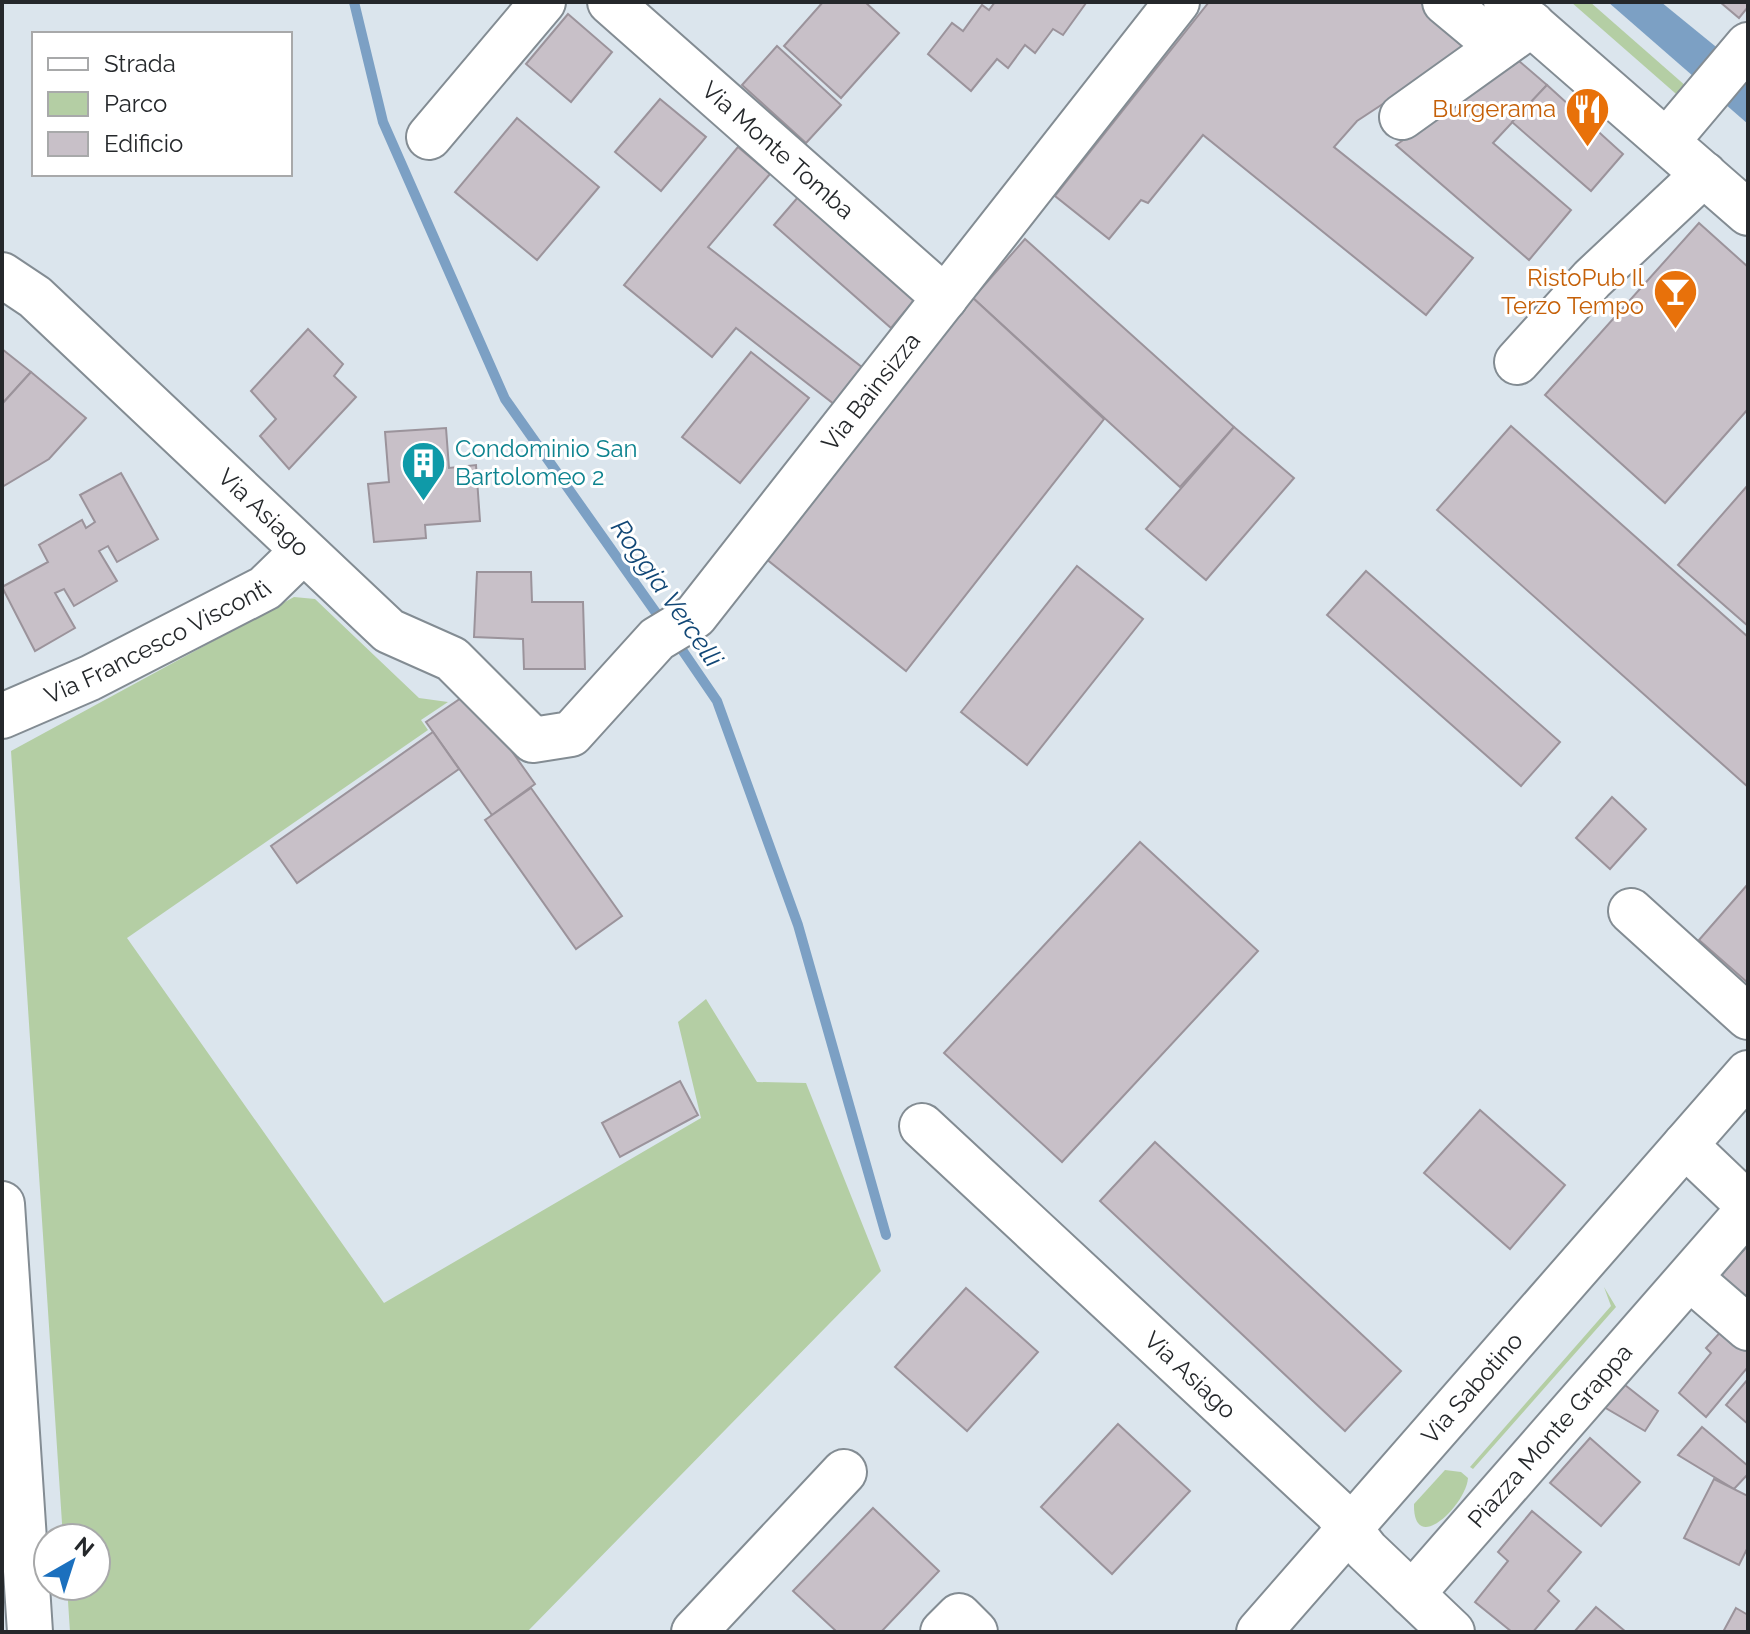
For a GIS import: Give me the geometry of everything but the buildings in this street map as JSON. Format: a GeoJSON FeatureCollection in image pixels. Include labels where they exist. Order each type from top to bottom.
{"type":"FeatureCollection","features":[{"type":"Feature","properties":{"kind":"street"},"geometry":{"type":"LineString","coordinates":[[429,137],[543,2]]}},
{"type":"Feature","properties":{"kind":"street","name":"Via Monte Tomba"},"geometry":{"type":"LineString","coordinates":[[610,2],[945,298]]}},
{"type":"Feature","properties":{"kind":"street","name":"Via Bainsizza"},"geometry":{"type":"LineString","coordinates":[[533,740],[571,734],[657,639],[695,616],[1177,2]]}},
{"type":"Feature","properties":{"kind":"street"},"geometry":{"type":"LineString","coordinates":[[1445,2],[1513,25],[1667,141],[1748,213]]}},
{"type":"Feature","properties":{"kind":"street"},"geometry":{"type":"LineString","coordinates":[[1402,117],[1513,25]]}},
{"type":"Feature","properties":{"kind":"street"},"geometry":{"type":"LineString","coordinates":[[1667,141],[1730,66]]}},
{"type":"Feature","properties":{"kind":"street"},"geometry":{"type":"LineString","coordinates":[[1517,362],[1592,279],[1704,174]]}},
{"type":"Feature","properties":{"kind":"street","name":"Via Asiago"},"geometry":{"type":"LineString","coordinates":[[2,275],[35,297],[389,631],[452,659],[533,740]]}},
{"type":"Feature","properties":{"kind":"street","name":"Via Francesco Visconti"},"geometry":{"type":"LineString","coordinates":[[2,716],[90,678],[265,588],[303,551]]}},
{"type":"Feature","properties":{"kind":"street"},"geometry":{"type":"LineString","coordinates":[[1631,911],[1748,1017]]}},
{"type":"Feature","properties":{"kind":"street","name":"Via Sabotino"},"geometry":{"type":"LineString","coordinates":[[1259,1632],[1748,1073]]}},
{"type":"Feature","properties":{"kind":"street","name":"Via Asiago"},"geometry":{"type":"LineString","coordinates":[[922,1126],[1336,1511],[1366,1550],[1452,1632]]}},
{"type":"Feature","properties":{"kind":"street"},"geometry":{"type":"LineString","coordinates":[[1685,1145],[1748,1208],[1690,1278],[1748,1328]]}},
{"type":"Feature","properties":{"kind":"street"},"geometry":{"type":"LineString","coordinates":[[2,1204],[14,1561],[30,1632]]}},
{"type":"Feature","properties":{"kind":"street","name":"Piazza Monte Grappa"},"geometry":{"type":"LineString","coordinates":[[1412,1594],[1690,1278]]}},
{"type":"Feature","properties":{"kind":"street"},"geometry":{"type":"LineString","coordinates":[[694,1632],[844,1472]]}},
{"type":"Feature","properties":{"kind":"street"},"geometry":{"type":"LineString","coordinates":[[943,1632],[959,1616],[975,1632]]}},
{"type":"Feature","properties":{"kind":"green space"},"geometry":{"type":"Polygon","coordinates":[[[1571,2],[1590,2],[1695,94],[1683,100],[1571,2]]]}},
{"type":"Feature","properties":{"kind":"green space"},"geometry":{"type":"Polygon","coordinates":[[[294,597],[315,599],[419,698],[448,702],[421,720],[428,730],[127,938],[384,1303],[701,1118],[678,1022],[706,999],[757,1082],[806,1083],[881,1271],[527,1632],[70,1632],[68,1602],[112,1602],[112,1522],[62,1522],[11,751],[294,597]]]}},
{"type":"Feature","properties":{"kind":"green space"},"geometry":{"type":"Polygon","coordinates":[[[1604,1287],[1616,1307],[1473,1469],[1470,1467],[1611,1306],[1604,1287]]]}},
{"type":"Feature","properties":{"kind":"green space"},"geometry":{"type":"Polygon","coordinates":[[[1445,1470],[1461,1472],[1468,1478],[1465,1489],[1459,1501],[1440,1521],[1422,1526],[1416,1519],[1414,1504],[1445,1470]]]}},
{"type":"Feature","properties":{"kind":"water"},"geometry":{"type":"Polygon","coordinates":[[[1608,2],[1661,2],[1742,68],[1748,74],[1748,124],[1608,2]]]}},
{"type":"Feature","properties":{"kind":"waterway","name":"Roggia Vercelli"},"geometry":{"type":"LineString","coordinates":[[354,2],[383,122],[505,399],[664,624]]}},
{"type":"Feature","properties":{"kind":"waterway","name":"Roggia Vercelli"},"geometry":{"type":"LineString","coordinates":[[676,641],[717,701],[798,925],[886,1235]]}},
{"type":"Feature","properties":{"kind":"place","name":"Burgerama"},"geometry":{"type":"Point","coordinates":[1587,148]}},
{"type":"Feature","properties":{"kind":"place","name":"RistoPub Il Terzo Tempo"},"geometry":{"type":"Point","coordinates":[1675,331]}},
{"type":"Feature","properties":{"kind":"place","name":"Condominio San Bartolomeo 2"},"geometry":{"type":"Point","coordinates":[424,502]}}]}
